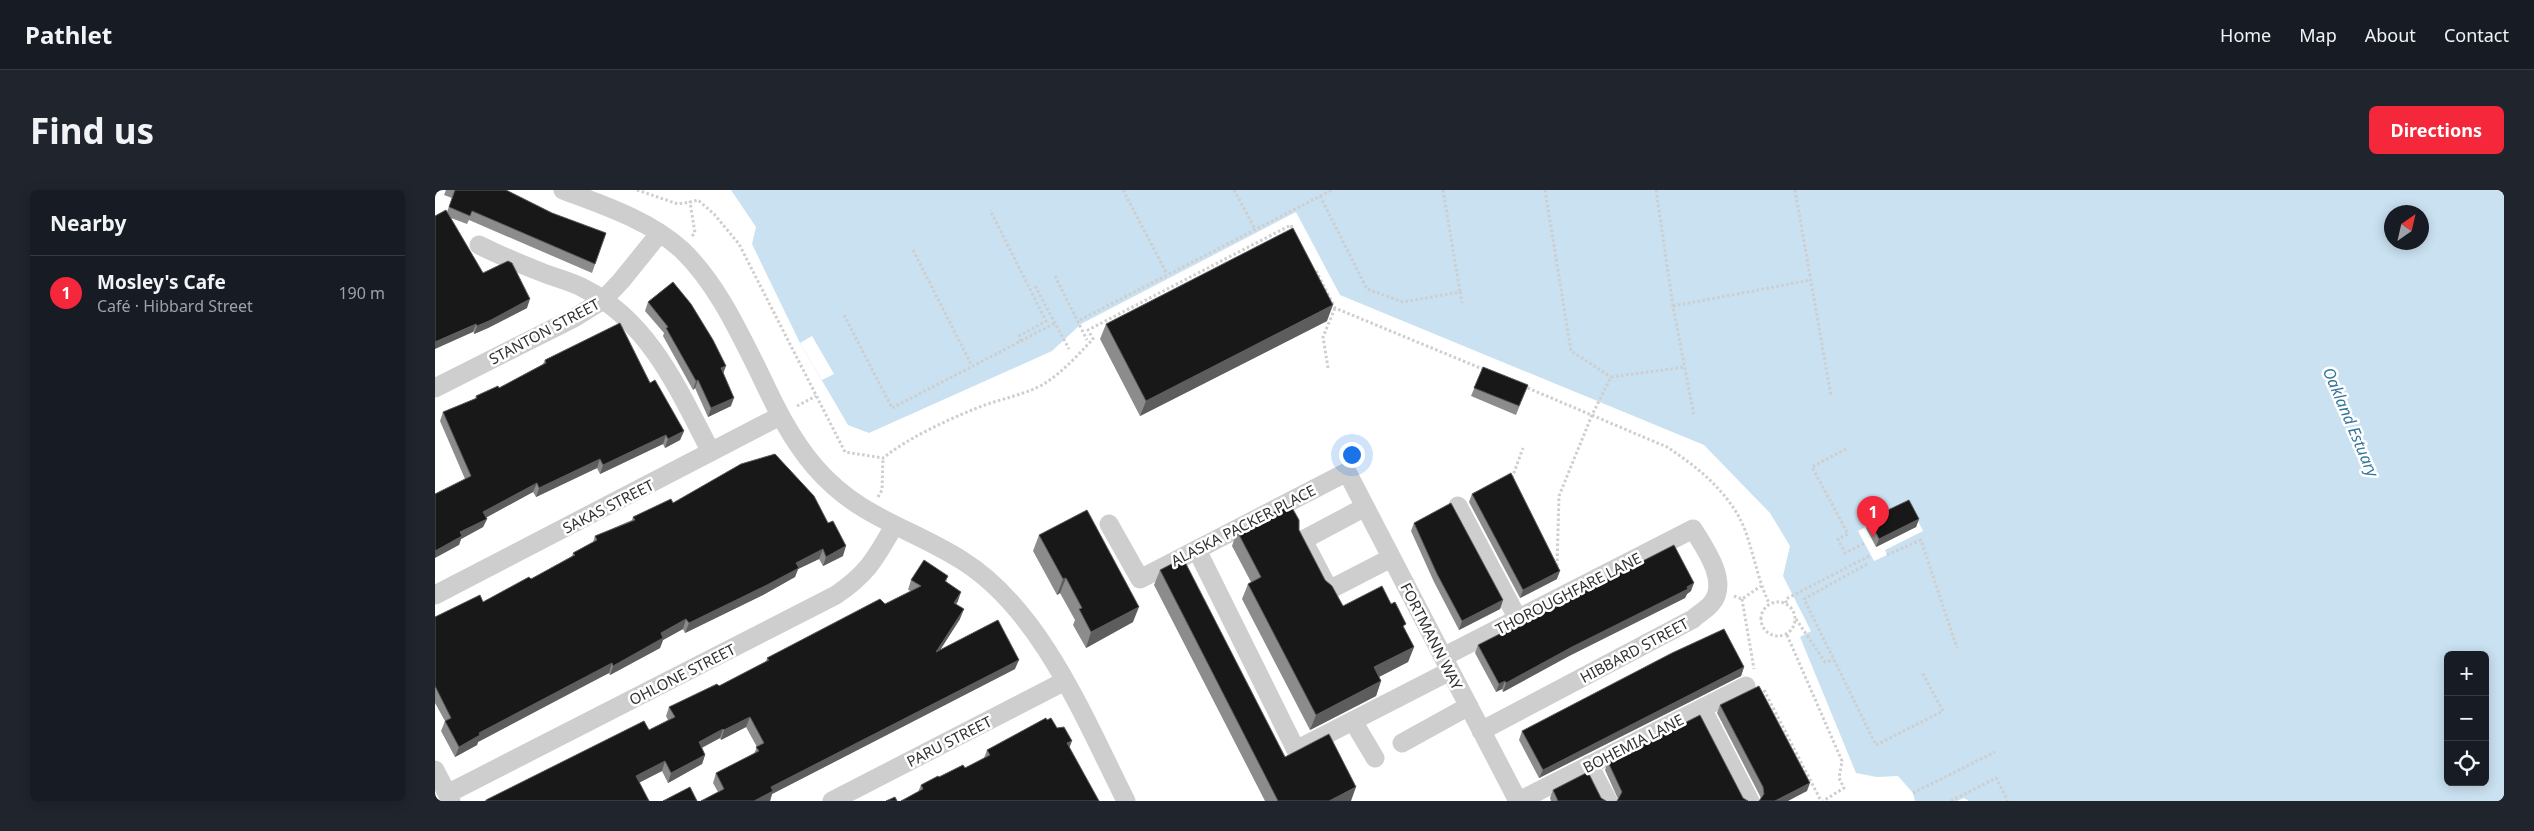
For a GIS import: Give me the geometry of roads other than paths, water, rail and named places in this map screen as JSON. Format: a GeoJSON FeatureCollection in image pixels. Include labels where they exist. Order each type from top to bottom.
{"type":"FeatureCollection","features":[{"type":"Feature","properties":{"kind":"street"},"geometry":{"type":"LineString","coordinates":[[563,190],[618,211],[659,234],[681,250],[706,278],[736,327],[786,412],[808,458],[836,490],[869,514],[963,561],[985,578],[1017,610],[1039,638],[1065,681],[1126,801]]}},
{"type":"Feature","properties":{"kind":"street","name":"STANTON STREET"},"geometry":{"type":"LineString","coordinates":[[435,388],[574,318],[603,300],[632,269],[659,234]]}},
{"type":"Feature","properties":{"kind":"street"},"geometry":{"type":"LineString","coordinates":[[479,245],[511,260],[585,289],[623,315],[642,334],[665,366],[711,452]]}},
{"type":"Feature","properties":{"kind":"street","name":"SAKAS STREET"},"geometry":{"type":"LineString","coordinates":[[435,595],[786,412]]}},
{"type":"Feature","properties":{"kind":"street","name":"FORTMANN WAY"},"geometry":{"type":"LineString","coordinates":[[1347,472],[1519,801]]}},
{"type":"Feature","properties":{"kind":"street","name":"ALASKA PACKER PLACE"},"geometry":{"type":"LineString","coordinates":[[1109,524],[1140,579],[1347,472]]}},
{"type":"Feature","properties":{"kind":"street"},"geometry":{"type":"LineString","coordinates":[[1458,506],[1518,619]]}},
{"type":"Feature","properties":{"kind":"street"},"geometry":{"type":"LineString","coordinates":[[1365,507],[1303,540],[1329,590],[1391,558]]}},
{"type":"Feature","properties":{"kind":"street","name":"OHLONE STREET"},"geometry":{"type":"LineString","coordinates":[[449,798],[835,595],[858,580],[871,566],[894,526]]}},
{"type":"Feature","properties":{"kind":"street","name":"THOROUGHFARE LANE"},"geometry":{"type":"LineString","coordinates":[[1197,550],[1296,750],[1353,721],[1518,619],[1693,530],[1706,550],[1715,572],[1718,591]]}},
{"type":"Feature","properties":{"kind":"street","name":"HIBBARD STREET"},"geometry":{"type":"LineString","coordinates":[[1481,731],[1693,619],[1712,603],[1718,591]]}},
{"type":"Feature","properties":{"kind":"street","name":"PARU STREET"},"geometry":{"type":"LineString","coordinates":[[832,801],[1065,681]]}},
{"type":"Feature","properties":{"kind":"street","name":"BOHEMIA LANE"},"geometry":{"type":"LineString","coordinates":[[1519,801],[1702,708],[1756,684]]}},
{"type":"Feature","properties":{"kind":"street"},"geometry":{"type":"LineString","coordinates":[[1402,743],[1469,706]]}},
{"type":"Feature","properties":{"kind":"street"},"geometry":{"type":"LineString","coordinates":[[1702,708],[1750,801]]}},
{"type":"Feature","properties":{"kind":"street"},"geometry":{"type":"LineString","coordinates":[[1353,721],[1375,758]]}},
{"type":"Feature","properties":{"kind":"street"},"geometry":{"type":"LineString","coordinates":[[1589,765],[1608,801]]}},
{"type":"Feature","properties":{"kind":"street"},"geometry":{"type":"LineString","coordinates":[[435,770],[449,798]]}},
{"type":"Feature","properties":{"kind":"water","name":"Oakland Estuary"},"geometry":{"type":"Polygon","coordinates":[[[731,190],[2504,190],[2504,801],[1969,801],[1964,798],[1957,801],[1915,801],[1913,793],[1898,776],[1877,777],[1856,773],[1800,637],[1811,631],[1783,576],[1790,546],[1770,513],[1704,445],[1340,295],[1296,212],[1081,324],[1052,351],[869,433],[848,425],[800,343],[752,244],[756,227],[731,190]]]}},
{"type":"Feature","properties":{"kind":"place","name":"Mosley's Cafe"},"geometry":{"type":"Point","coordinates":[1873,537]}}]}
